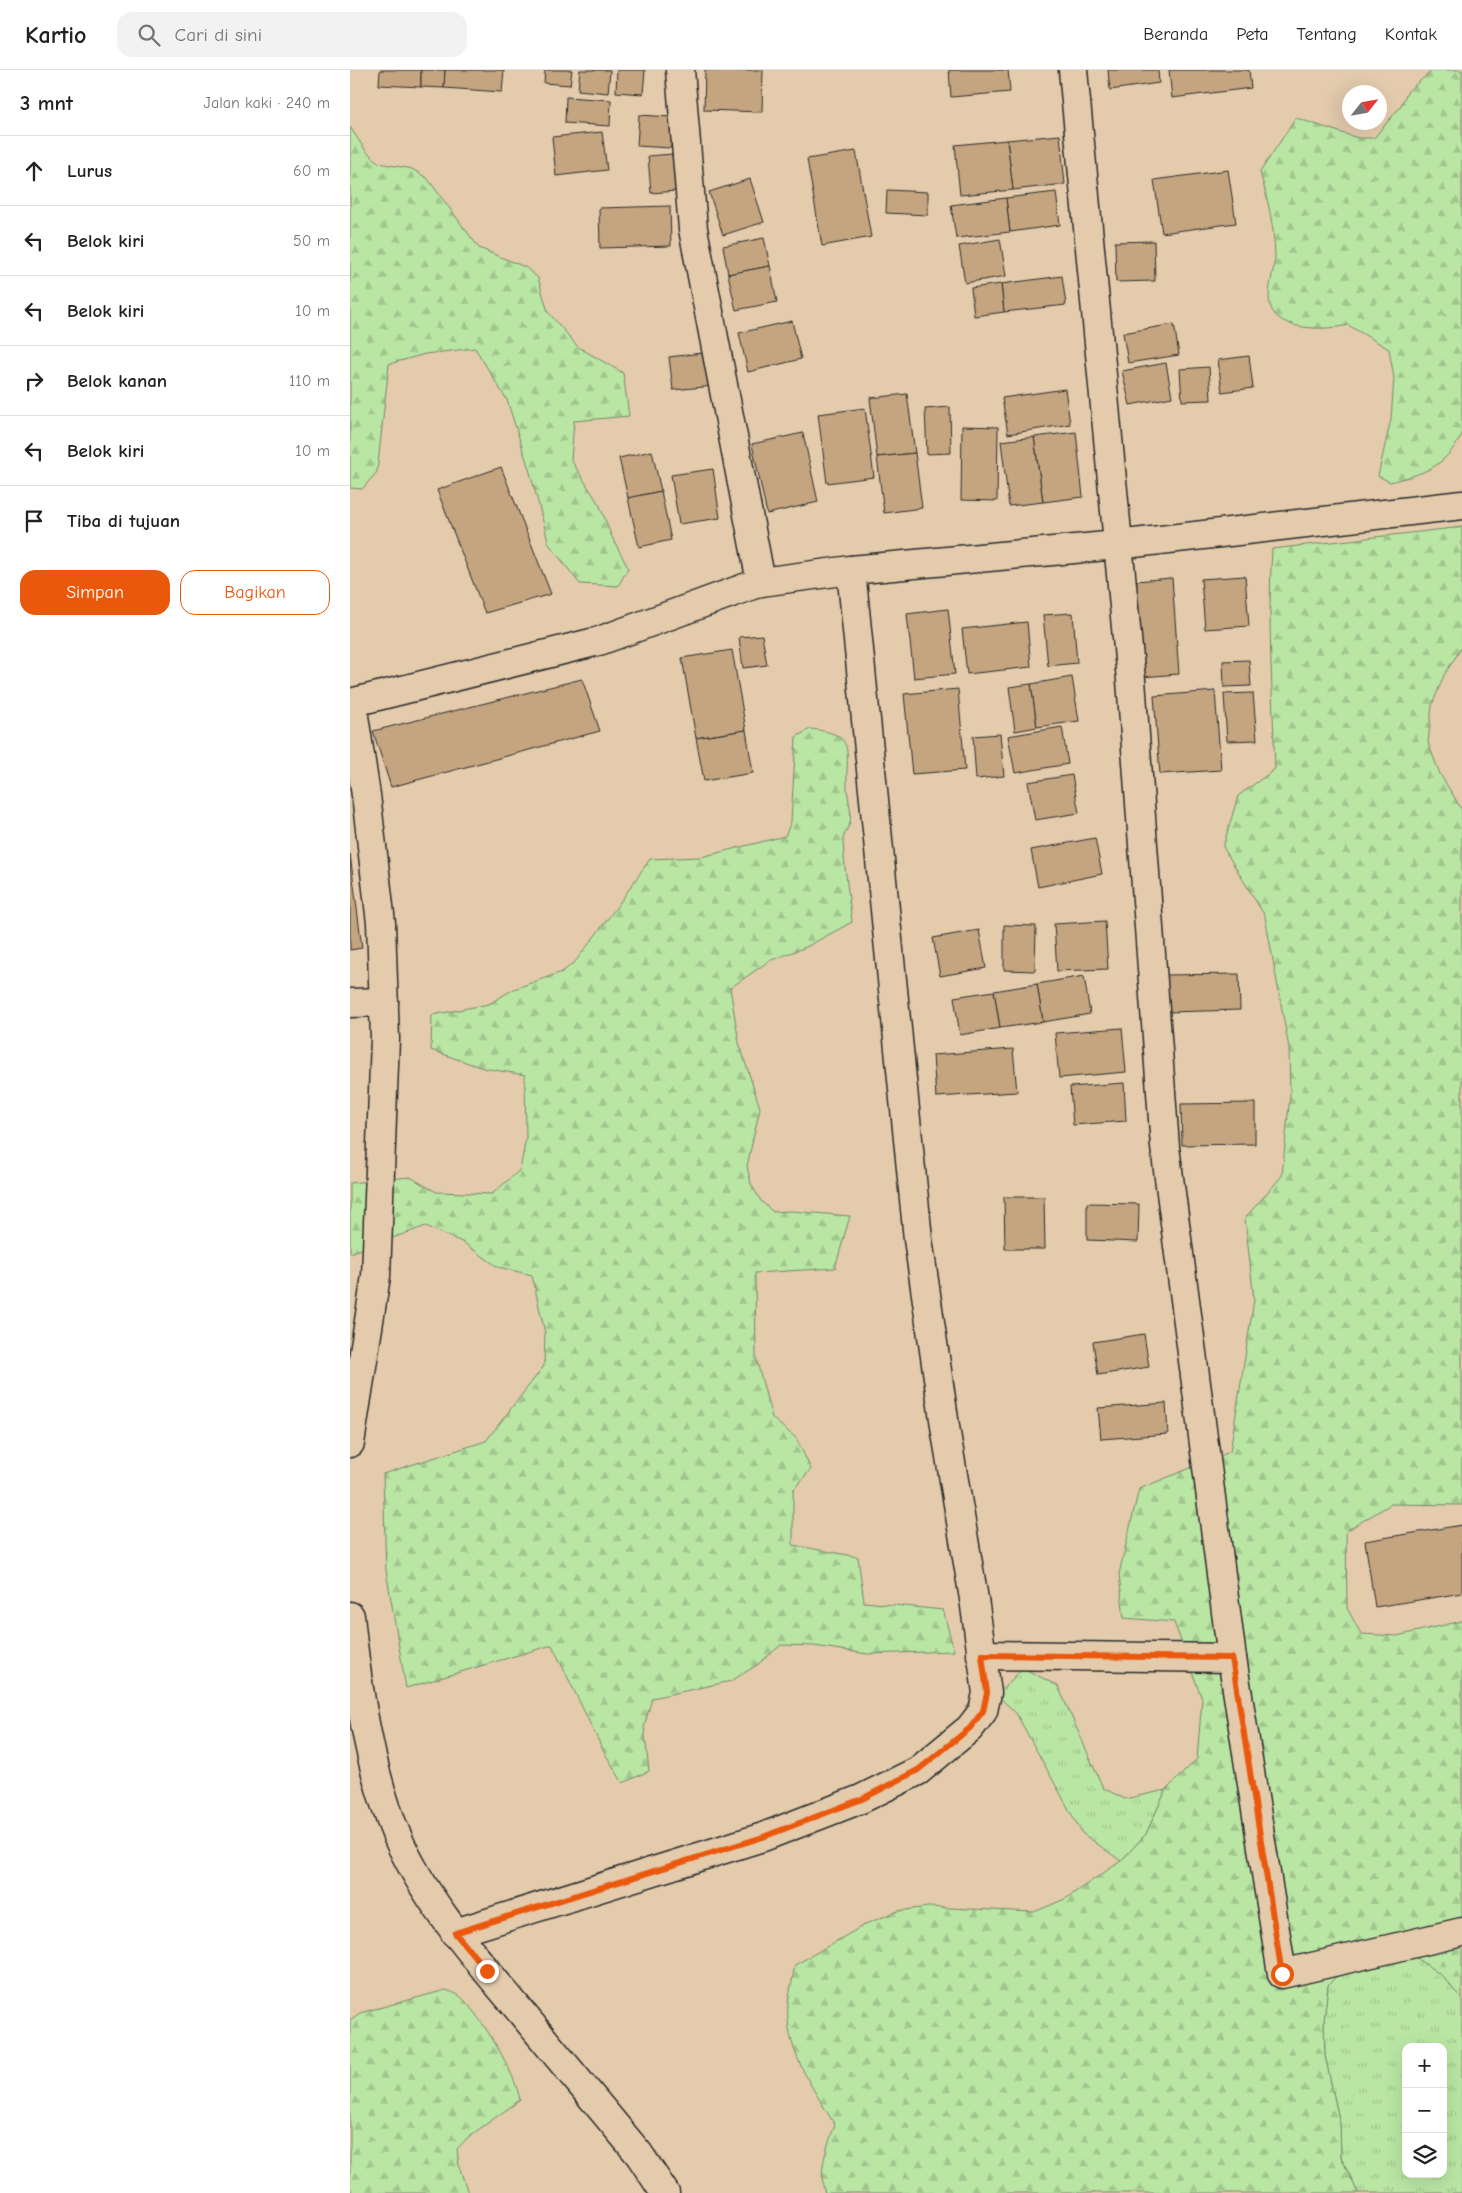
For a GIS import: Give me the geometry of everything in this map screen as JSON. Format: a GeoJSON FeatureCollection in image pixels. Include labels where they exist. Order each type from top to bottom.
{"type":"FeatureCollection","features":[{"type":"Feature","properties":{"kind":"street"},"geometry":{"type":"LineString","coordinates":[[680,70],[693,229],[761,582]]}},
{"type":"Feature","properties":{"kind":"street"},"geometry":{"type":"LineString","coordinates":[[1073,70],[1131,680],[1165,1147],[1232,1658],[1282,1974],[1462,1932]]}},
{"type":"Feature","properties":{"kind":"street"},"geometry":{"type":"LineString","coordinates":[[350,1443],[376,1276],[384,1002],[380,913],[366,795],[351,703],[599,641],[761,582],[851,570],[1117,545],[1462,505]]}},
{"type":"Feature","properties":{"kind":"street"},"geometry":{"type":"LineString","coordinates":[[455,1933],[763,1837],[862,1799],[918,1770],[970,1728],[983,1711],[987,1693],[982,1655],[918,1239],[851,570]]}},
{"type":"Feature","properties":{"kind":"street"},"geometry":{"type":"LineString","coordinates":[[350,1003],[384,1002]]}},
{"type":"Feature","properties":{"kind":"street"},"geometry":{"type":"LineString","coordinates":[[350,1616],[354,1657],[375,1770],[397,1836],[427,1893],[455,1933],[639,2154],[665,2193]]}},
{"type":"Feature","properties":{"kind":"street"},"geometry":{"type":"LineString","coordinates":[[982,1655],[1232,1658]]}},
{"type":"Feature","properties":{"kind":"green space"},"geometry":{"type":"Polygon","coordinates":[[[1433,70],[1462,70],[1462,434],[1441,462],[1423,472],[1390,482],[1378,476],[1391,419],[1394,378],[1389,349],[1348,325],[1329,328],[1306,327],[1294,325],[1276,316],[1269,302],[1275,261],[1273,234],[1260,172],[1296,118],[1358,138],[1374,138],[1381,130],[1387,130],[1387,122],[1400,107],[1408,91],[1433,70]]]}},
{"type":"Feature","properties":{"kind":"green space"},"geometry":{"type":"Polygon","coordinates":[[[350,127],[366,151],[379,163],[412,169],[427,178],[479,248],[525,267],[538,278],[548,312],[578,347],[623,373],[629,416],[574,421],[571,460],[600,506],[611,535],[628,568],[618,586],[580,584],[549,544],[530,472],[507,400],[475,348],[425,354],[389,364],[377,472],[362,489],[350,488],[350,127]]]}},
{"type":"Feature","properties":{"kind":"green space"},"geometry":{"type":"Polygon","coordinates":[[[1462,527],[1462,647],[1444,675],[1432,705],[1428,743],[1440,774],[1462,810],[1462,1255],[1460,1274],[1462,1290],[1462,1505],[1391,1504],[1346,1531],[1347,1608],[1361,1634],[1397,1636],[1462,1621],[1462,1999],[1441,1975],[1411,1954],[1351,1961],[1328,1985],[1324,2021],[1325,2056],[1340,2124],[1341,2157],[1358,2193],[825,2193],[822,2176],[823,2167],[835,2125],[809,2082],[795,2052],[791,2036],[788,2020],[788,2003],[795,1965],[868,1923],[898,1911],[928,1907],[1034,1912],[1065,1899],[1121,1861],[1146,1834],[1166,1790],[1197,1759],[1202,1699],[1174,1622],[1124,1618],[1119,1574],[1139,1489],[1230,1452],[1254,1300],[1245,1218],[1282,1176],[1290,1095],[1289,1048],[1265,916],[1223,847],[1238,796],[1275,769],[1270,632],[1272,549],[1462,527]]]}},
{"type":"Feature","properties":{"kind":"green space"},"geometry":{"type":"Polygon","coordinates":[[[810,729],[826,731],[836,735],[843,740],[846,747],[850,823],[843,841],[852,922],[806,947],[769,961],[730,988],[739,1043],[760,1108],[747,1166],[751,1184],[761,1201],[773,1212],[790,1211],[850,1216],[835,1268],[755,1273],[756,1358],[772,1418],[796,1438],[811,1469],[793,1490],[793,1545],[858,1557],[864,1602],[943,1610],[954,1651],[868,1654],[815,1646],[781,1645],[757,1665],[731,1681],[652,1698],[644,1727],[649,1771],[623,1783],[603,1750],[552,1645],[406,1688],[386,1570],[383,1474],[486,1441],[544,1366],[545,1333],[532,1275],[498,1267],[464,1243],[426,1226],[350,1253],[350,1183],[410,1177],[436,1192],[492,1194],[520,1170],[526,1138],[525,1075],[483,1068],[431,1050],[432,1015],[489,1004],[514,989],[562,972],[575,962],[650,859],[701,857],[785,836],[791,822],[796,737],[810,729]]]}},
{"type":"Feature","properties":{"kind":"green space"},"geometry":{"type":"Polygon","coordinates":[[[1023,1668],[1058,1686],[1103,1788],[1125,1799],[1166,1790],[1146,1834],[1121,1861],[1082,1833],[1016,1713],[997,1695],[1023,1668]]]}},
{"type":"Feature","properties":{"kind":"green space"},"geometry":{"type":"Polygon","coordinates":[[[1411,1954],[1442,1975],[1462,1999],[1462,2193],[1358,2193],[1341,2157],[1340,2124],[1325,2056],[1324,2021],[1328,1985],[1350,1961],[1411,1954]]]}},
{"type":"Feature","properties":{"kind":"green space"},"geometry":{"type":"Polygon","coordinates":[[[446,1990],[461,1997],[489,2033],[512,2075],[520,2100],[468,2137],[457,2149],[459,2166],[468,2193],[352,2193],[350,2186],[350,2020],[360,2013],[446,1990]]]}},
{"type":"Feature","properties":{"kind":"building"},"geometry":{"type":"Polygon","coordinates":[[[380,70],[421,70],[421,87],[379,85],[380,70]]]}},
{"type":"Feature","properties":{"kind":"building"},"geometry":{"type":"Polygon","coordinates":[[[421,70],[445,70],[444,88],[421,87],[421,70]]]}},
{"type":"Feature","properties":{"kind":"building"},"geometry":{"type":"Polygon","coordinates":[[[445,70],[504,70],[502,92],[444,88],[445,70]]]}},
{"type":"Feature","properties":{"kind":"building"},"geometry":{"type":"Polygon","coordinates":[[[545,70],[572,70],[570,85],[544,83],[545,70]]]}},
{"type":"Feature","properties":{"kind":"building"},"geometry":{"type":"Polygon","coordinates":[[[580,70],[610,70],[608,93],[578,90],[580,70]]]}},
{"type":"Feature","properties":{"kind":"building"},"geometry":{"type":"Polygon","coordinates":[[[617,70],[645,70],[643,94],[616,92],[617,70]]]}},
{"type":"Feature","properties":{"kind":"building"},"geometry":{"type":"Polygon","coordinates":[[[705,70],[763,70],[762,112],[704,110],[705,70]]]}},
{"type":"Feature","properties":{"kind":"building"},"geometry":{"type":"Polygon","coordinates":[[[949,70],[1008,70],[1010,92],[951,97],[949,70]]]}},
{"type":"Feature","properties":{"kind":"building"},"geometry":{"type":"Polygon","coordinates":[[[1108,70],[1158,70],[1159,83],[1110,90],[1108,70]]]}},
{"type":"Feature","properties":{"kind":"building"},"geometry":{"type":"Polygon","coordinates":[[[1169,70],[1249,70],[1251,88],[1172,98],[1169,70]]]}},
{"type":"Feature","properties":{"kind":"building"},"geometry":{"type":"Polygon","coordinates":[[[566,97],[611,100],[610,126],[565,123],[566,97]]]}},
{"type":"Feature","properties":{"kind":"building"},"geometry":{"type":"Polygon","coordinates":[[[639,115],[672,117],[671,148],[637,146],[639,115]]]}},
{"type":"Feature","properties":{"kind":"building"},"geometry":{"type":"Polygon","coordinates":[[[602,132],[607,170],[556,176],[552,137],[602,132]]]}},
{"type":"Feature","properties":{"kind":"building"},"geometry":{"type":"Polygon","coordinates":[[[1060,135],[1065,184],[1013,190],[1007,140],[1060,135]]]}},
{"type":"Feature","properties":{"kind":"building"},"geometry":{"type":"Polygon","coordinates":[[[1007,140],[1013,190],[960,195],[955,145],[1007,140]]]}},
{"type":"Feature","properties":{"kind":"building"},"geometry":{"type":"Polygon","coordinates":[[[856,151],[871,237],[822,246],[807,159],[856,151]]]}},
{"type":"Feature","properties":{"kind":"building"},"geometry":{"type":"Polygon","coordinates":[[[673,154],[676,191],[651,193],[648,156],[673,154]]]}},
{"type":"Feature","properties":{"kind":"building"},"geometry":{"type":"Polygon","coordinates":[[[1228,170],[1236,223],[1162,233],[1154,180],[1228,170]]]}},
{"type":"Feature","properties":{"kind":"building"},"geometry":{"type":"Polygon","coordinates":[[[750,179],[764,222],[723,235],[709,192],[750,179]]]}},
{"type":"Feature","properties":{"kind":"building"},"geometry":{"type":"Polygon","coordinates":[[[887,190],[928,192],[928,215],[886,213],[887,190]]]}},
{"type":"Feature","properties":{"kind":"building"},"geometry":{"type":"Polygon","coordinates":[[[1056,192],[1060,225],[1010,232],[1006,198],[1056,192]]]}},
{"type":"Feature","properties":{"kind":"building"},"geometry":{"type":"Polygon","coordinates":[[[1006,198],[1010,232],[956,238],[951,205],[1006,198]]]}},
{"type":"Feature","properties":{"kind":"building"},"geometry":{"type":"Polygon","coordinates":[[[670,206],[671,246],[600,248],[599,208],[670,206]]]}},
{"type":"Feature","properties":{"kind":"building"},"geometry":{"type":"Polygon","coordinates":[[[764,238],[770,266],[728,274],[723,246],[764,238]]]}},
{"type":"Feature","properties":{"kind":"building"},"geometry":{"type":"Polygon","coordinates":[[[1000,239],[1006,276],[965,283],[959,246],[1000,239]]]}},
{"type":"Feature","properties":{"kind":"building"},"geometry":{"type":"Polygon","coordinates":[[[1154,241],[1155,281],[1116,282],[1115,242],[1154,241]]]}},
{"type":"Feature","properties":{"kind":"building"},"geometry":{"type":"Polygon","coordinates":[[[770,266],[777,302],[736,310],[728,274],[770,266]]]}},
{"type":"Feature","properties":{"kind":"building"},"geometry":{"type":"Polygon","coordinates":[[[1062,276],[1066,305],[1004,312],[1001,284],[1062,276]]]}},
{"type":"Feature","properties":{"kind":"building"},"geometry":{"type":"Polygon","coordinates":[[[1001,284],[1004,312],[974,316],[971,288],[1001,284]]]}},
{"type":"Feature","properties":{"kind":"building"},"geometry":{"type":"Polygon","coordinates":[[[792,321],[801,359],[748,372],[739,333],[792,321]]]}},
{"type":"Feature","properties":{"kind":"building"},"geometry":{"type":"Polygon","coordinates":[[[1174,324],[1179,355],[1128,363],[1123,333],[1174,324]]]}},
{"type":"Feature","properties":{"kind":"building"},"geometry":{"type":"Polygon","coordinates":[[[710,352],[714,386],[673,390],[669,357],[710,352]]]}},
{"type":"Feature","properties":{"kind":"building"},"geometry":{"type":"Polygon","coordinates":[[[1249,356],[1253,388],[1222,392],[1218,360],[1249,356]]]}},
{"type":"Feature","properties":{"kind":"building"},"geometry":{"type":"Polygon","coordinates":[[[1166,363],[1172,397],[1130,405],[1122,371],[1166,363]]]}},
{"type":"Feature","properties":{"kind":"building"},"geometry":{"type":"Polygon","coordinates":[[[1209,367],[1211,400],[1182,401],[1180,369],[1209,367]]]}},
{"type":"Feature","properties":{"kind":"building"},"geometry":{"type":"Polygon","coordinates":[[[1065,389],[1070,424],[1008,434],[1002,398],[1065,389]]]}},
{"type":"Feature","properties":{"kind":"building"},"geometry":{"type":"Polygon","coordinates":[[[907,394],[915,453],[877,457],[870,398],[907,394]]]}},
{"type":"Feature","properties":{"kind":"building"},"geometry":{"type":"Polygon","coordinates":[[[950,407],[951,453],[927,454],[925,409],[950,407]]]}},
{"type":"Feature","properties":{"kind":"building"},"geometry":{"type":"Polygon","coordinates":[[[865,408],[874,477],[827,483],[818,414],[865,408]]]}},
{"type":"Feature","properties":{"kind":"building"},"geometry":{"type":"Polygon","coordinates":[[[962,426],[998,427],[997,501],[961,500],[962,426]]]}},
{"type":"Feature","properties":{"kind":"building"},"geometry":{"type":"Polygon","coordinates":[[[1076,432],[1083,497],[1043,502],[1034,437],[1076,432]]]}},
{"type":"Feature","properties":{"kind":"building"},"geometry":{"type":"Polygon","coordinates":[[[803,433],[818,502],[767,514],[752,444],[803,433]]]}},
{"type":"Feature","properties":{"kind":"building"},"geometry":{"type":"Polygon","coordinates":[[[1034,437],[1043,502],[1009,506],[1001,441],[1034,437]]]}},
{"type":"Feature","properties":{"kind":"building"},"geometry":{"type":"Polygon","coordinates":[[[652,451],[661,491],[628,498],[619,458],[652,451]]]}},
{"type":"Feature","properties":{"kind":"building"},"geometry":{"type":"Polygon","coordinates":[[[915,453],[922,508],[884,513],[877,457],[915,453]]]}},
{"type":"Feature","properties":{"kind":"building"},"geometry":{"type":"Polygon","coordinates":[[[501,467],[551,594],[485,613],[437,490],[501,467]]]}},
{"type":"Feature","properties":{"kind":"building"},"geometry":{"type":"Polygon","coordinates":[[[713,469],[720,518],[679,524],[671,475],[713,469]]]}},
{"type":"Feature","properties":{"kind":"building"},"geometry":{"type":"Polygon","coordinates":[[[661,491],[671,540],[639,547],[628,498],[661,491]]]}},
{"type":"Feature","properties":{"kind":"building"},"geometry":{"type":"Polygon","coordinates":[[[1245,576],[1249,626],[1205,629],[1201,579],[1245,576]]]}},
{"type":"Feature","properties":{"kind":"building"},"geometry":{"type":"Polygon","coordinates":[[[1172,578],[1179,674],[1142,677],[1136,581],[1172,578]]]}},
{"type":"Feature","properties":{"kind":"building"},"geometry":{"type":"Polygon","coordinates":[[[948,609],[955,674],[914,678],[907,614],[948,609]]]}},
{"type":"Feature","properties":{"kind":"building"},"geometry":{"type":"Polygon","coordinates":[[[1073,613],[1077,663],[1048,666],[1043,615],[1073,613]]]}},
{"type":"Feature","properties":{"kind":"building"},"geometry":{"type":"Polygon","coordinates":[[[1027,622],[1031,667],[967,674],[962,629],[1027,622]]]}},
{"type":"Feature","properties":{"kind":"building"},"geometry":{"type":"Polygon","coordinates":[[[762,635],[767,665],[743,668],[739,637],[762,635]]]}},
{"type":"Feature","properties":{"kind":"building"},"geometry":{"type":"Polygon","coordinates":[[[732,650],[746,730],[696,738],[682,658],[732,650]]]}},
{"type":"Feature","properties":{"kind":"building"},"geometry":{"type":"Polygon","coordinates":[[[1249,660],[1251,686],[1224,687],[1223,661],[1249,660]]]}},
{"type":"Feature","properties":{"kind":"building"},"geometry":{"type":"Polygon","coordinates":[[[1072,677],[1079,721],[1037,727],[1031,684],[1072,677]]]}},
{"type":"Feature","properties":{"kind":"building"},"geometry":{"type":"Polygon","coordinates":[[[582,679],[600,731],[391,787],[373,731],[582,679]]]}},
{"type":"Feature","properties":{"kind":"building"},"geometry":{"type":"Polygon","coordinates":[[[1031,684],[1037,727],[1015,731],[1009,687],[1031,684]]]}},
{"type":"Feature","properties":{"kind":"building"},"geometry":{"type":"Polygon","coordinates":[[[958,689],[965,770],[912,774],[904,694],[958,689]]]}},
{"type":"Feature","properties":{"kind":"building"},"geometry":{"type":"Polygon","coordinates":[[[1215,691],[1221,770],[1160,774],[1154,696],[1215,691]]]}},
{"type":"Feature","properties":{"kind":"building"},"geometry":{"type":"Polygon","coordinates":[[[1253,693],[1257,740],[1227,741],[1224,694],[1253,693]]]}},
{"type":"Feature","properties":{"kind":"building"},"geometry":{"type":"Polygon","coordinates":[[[1062,727],[1068,764],[1015,773],[1008,736],[1062,727]]]}},
{"type":"Feature","properties":{"kind":"building"},"geometry":{"type":"Polygon","coordinates":[[[746,730],[753,773],[704,781],[696,738],[746,730]]]}},
{"type":"Feature","properties":{"kind":"building"},"geometry":{"type":"Polygon","coordinates":[[[1000,734],[1004,776],[976,779],[973,736],[1000,734]]]}},
{"type":"Feature","properties":{"kind":"building"},"geometry":{"type":"Polygon","coordinates":[[[1072,775],[1079,813],[1035,820],[1028,782],[1072,775]]]}},
{"type":"Feature","properties":{"kind":"building"},"geometry":{"type":"Polygon","coordinates":[[[1095,838],[1102,874],[1038,887],[1031,850],[1095,838]]]}},
{"type":"Feature","properties":{"kind":"building"},"geometry":{"type":"Polygon","coordinates":[[[350,854],[362,948],[350,950],[350,854]]]}},
{"type":"Feature","properties":{"kind":"building"},"geometry":{"type":"Polygon","coordinates":[[[1105,921],[1108,969],[1057,971],[1054,924],[1105,921]]]}},
{"type":"Feature","properties":{"kind":"building"},"geometry":{"type":"Polygon","coordinates":[[[1004,925],[1036,926],[1035,971],[1004,970],[1004,925]]]}},
{"type":"Feature","properties":{"kind":"building"},"geometry":{"type":"Polygon","coordinates":[[[979,930],[986,968],[940,976],[933,938],[979,930]]]}},
{"type":"Feature","properties":{"kind":"building"},"geometry":{"type":"Polygon","coordinates":[[[1239,974],[1240,1010],[1167,1012],[1166,975],[1239,974]]]}},
{"type":"Feature","properties":{"kind":"building"},"geometry":{"type":"Polygon","coordinates":[[[1084,976],[1090,1014],[1043,1022],[1037,984],[1084,976]]]}},
{"type":"Feature","properties":{"kind":"building"},"geometry":{"type":"Polygon","coordinates":[[[1037,984],[1043,1022],[1000,1028],[994,991],[1037,984]]]}},
{"type":"Feature","properties":{"kind":"building"},"geometry":{"type":"Polygon","coordinates":[[[994,991],[1000,1028],[960,1035],[954,997],[994,991]]]}},
{"type":"Feature","properties":{"kind":"building"},"geometry":{"type":"Polygon","coordinates":[[[1122,1028],[1126,1072],[1059,1078],[1055,1033],[1122,1028]]]}},
{"type":"Feature","properties":{"kind":"building"},"geometry":{"type":"Polygon","coordinates":[[[1013,1049],[1017,1092],[936,1097],[933,1055],[1013,1049]]]}},
{"type":"Feature","properties":{"kind":"building"},"geometry":{"type":"Polygon","coordinates":[[[1124,1083],[1126,1121],[1073,1125],[1070,1087],[1124,1083]]]}},
{"type":"Feature","properties":{"kind":"building"},"geometry":{"type":"Polygon","coordinates":[[[1255,1103],[1255,1144],[1182,1145],[1181,1104],[1255,1103]]]}},
{"type":"Feature","properties":{"kind":"building"},"geometry":{"type":"Polygon","coordinates":[[[1004,1197],[1044,1197],[1045,1249],[1005,1249],[1004,1197]]]}},
{"type":"Feature","properties":{"kind":"building"},"geometry":{"type":"Polygon","coordinates":[[[1087,1203],[1139,1204],[1138,1242],[1087,1240],[1087,1203]]]}},
{"type":"Feature","properties":{"kind":"building"},"geometry":{"type":"Polygon","coordinates":[[[1144,1334],[1149,1367],[1098,1375],[1093,1342],[1144,1334]]]}},
{"type":"Feature","properties":{"kind":"building"},"geometry":{"type":"Polygon","coordinates":[[[1166,1403],[1168,1434],[1101,1439],[1098,1408],[1166,1403]]]}},
{"type":"Feature","properties":{"kind":"building"},"geometry":{"type":"Polygon","coordinates":[[[1462,1525],[1462,1593],[1375,1607],[1365,1541],[1462,1525]]]}},
{"type":"Feature","properties":{"kind":"route"},"geometry":{"type":"LineString","coordinates":[[487,1971],[455,1933],[763,1837],[862,1799],[918,1770],[956,1741],[970,1728],[983,1711],[987,1693],[982,1655],[1232,1658],[1282,1974]]}}]}
